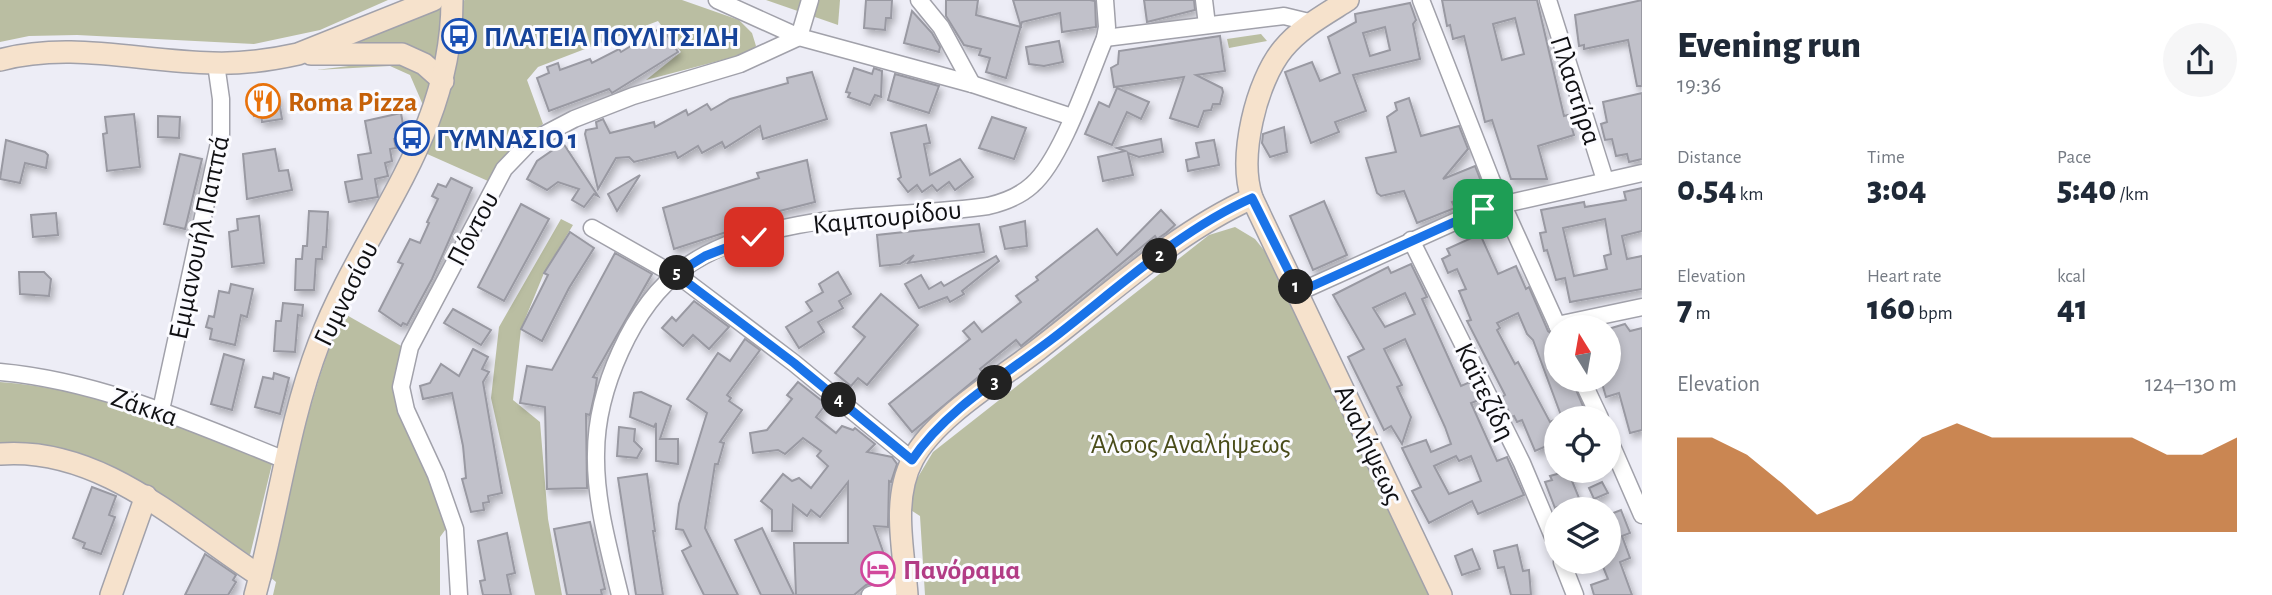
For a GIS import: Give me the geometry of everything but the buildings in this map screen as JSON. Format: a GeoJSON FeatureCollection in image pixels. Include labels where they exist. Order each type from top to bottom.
{"type":"FeatureCollection","features":[{"type":"Feature","properties":{"kind":"street"},"geometry":{"type":"LineString","coordinates":[[298,54],[433,0]]}},
{"type":"Feature","properties":{"kind":"street","name":"Γυμνασίου"},"geometry":{"type":"LineString","coordinates":[[257,585],[285,460],[307,378],[324,331],[424,134],[443,81],[452,0]]}},
{"type":"Feature","properties":{"kind":"street"},"geometry":{"type":"LineString","coordinates":[[717,0],[799,37],[972,84],[1072,117]]}},
{"type":"Feature","properties":{"kind":"street"},"geometry":{"type":"LineString","coordinates":[[799,37],[810,0]]}},
{"type":"Feature","properties":{"kind":"street"},"geometry":{"type":"LineString","coordinates":[[919,0],[941,27],[972,84]]}},
{"type":"Feature","properties":{"kind":"street"},"geometry":{"type":"LineString","coordinates":[[1105,0],[1105,38],[1283,16],[1313,23]]}},
{"type":"Feature","properties":{"kind":"street"},"geometry":{"type":"LineString","coordinates":[[1204,0],[1207,25]]}},
{"type":"Feature","properties":{"kind":"street"},"geometry":{"type":"LineString","coordinates":[[870,595],[906,589],[901,499],[912,460],[943,424],[1115,290],[1210,219],[1252,198],[1246,164],[1254,116],[1266,81],[1284,48],[1313,23],[1348,0]]}},
{"type":"Feature","properties":{"kind":"street"},"geometry":{"type":"LineString","coordinates":[[1421,0],[1552,315]]}},
{"type":"Feature","properties":{"kind":"street","name":"Πλαστήρα"},"geometry":{"type":"LineString","coordinates":[[1548,0],[1605,180]]}},
{"type":"Feature","properties":{"kind":"street","name":"Πόντου"},"geometry":{"type":"LineString","coordinates":[[460,595],[455,529],[436,475],[406,410],[401,387],[410,347],[504,169],[530,142],[574,119],[633,96],[740,64],[799,37]]}},
{"type":"Feature","properties":{"kind":"street","name":"Καμπουρίδου"},"geometry":{"type":"LineString","coordinates":[[620,595],[596,479],[600,413],[612,370],[623,347],[647,309],[676,274],[724,247],[796,225],[974,208],[1010,200],[1039,179],[1072,117],[1105,38]]}},
{"type":"Feature","properties":{"kind":"street"},"geometry":{"type":"LineString","coordinates":[[0,60],[43,52],[79,51],[216,64],[298,54],[402,54],[424,64],[443,81]]}},
{"type":"Feature","properties":{"kind":"street","name":"Εμμανουήλ Παππά"},"geometry":{"type":"LineString","coordinates":[[161,410],[221,134],[221,99],[216,64]]}},
{"type":"Feature","properties":{"kind":"street"},"geometry":{"type":"LineString","coordinates":[[1299,292],[1411,240],[1503,202],[1642,173]]}},
{"type":"Feature","properties":{"kind":"street","name":"Αναλήψεως"},"geometry":{"type":"LineString","coordinates":[[1252,198],[1441,595]]}},
{"type":"Feature","properties":{"kind":"street"},"geometry":{"type":"LineString","coordinates":[[592,228],[676,274],[794,363],[912,460]]}},
{"type":"Feature","properties":{"kind":"street","name":"Καϊτεζίδη"},"geometry":{"type":"LineString","coordinates":[[1411,240],[1521,463],[1544,516]]}},
{"type":"Feature","properties":{"kind":"street"},"geometry":{"type":"LineString","coordinates":[[1606,315],[1642,307]]}},
{"type":"Feature","properties":{"kind":"street","name":"Ζάκκα"},"geometry":{"type":"LineString","coordinates":[[0,372],[30,374],[98,390],[161,410],[285,460]]}},
{"type":"Feature","properties":{"kind":"street"},"geometry":{"type":"LineString","coordinates":[[0,454],[41,455],[110,478],[146,496],[257,585]]}},
{"type":"Feature","properties":{"kind":"street"},"geometry":{"type":"LineString","coordinates":[[1621,467],[1642,515]]}},
{"type":"Feature","properties":{"kind":"street"},"geometry":{"type":"LineString","coordinates":[[111,595],[146,496]]}},
{"type":"Feature","properties":{"kind":"street"},"geometry":{"type":"LineString","coordinates":[[1567,574],[1575,595]]}},
{"type":"Feature","properties":{"kind":"green space"},"geometry":{"type":"Polygon","coordinates":[[[0,0],[388,0],[320,30],[254,44],[77,35],[29,36],[0,42],[0,0]]]}},
{"type":"Feature","properties":{"kind":"green space"},"geometry":{"type":"Polygon","coordinates":[[[682,0],[739,20],[752,33],[756,46],[749,53],[646,80],[681,52],[658,21],[538,67],[527,80],[543,124],[514,146],[488,181],[425,153],[444,108],[462,1],[682,0]]]}},
{"type":"Feature","properties":{"kind":"green space"},"geometry":{"type":"Polygon","coordinates":[[[766,0],[840,0],[838,25],[766,0]]]}},
{"type":"Feature","properties":{"kind":"green space"},"geometry":{"type":"Polygon","coordinates":[[[441,5],[445,15],[435,59],[396,44],[353,45],[441,5]]]}},
{"type":"Feature","properties":{"kind":"green space"},"geometry":{"type":"Polygon","coordinates":[[[1261,34],[1267,41],[1229,48],[1227,39],[1261,34]]]}},
{"type":"Feature","properties":{"kind":"green space"},"geometry":{"type":"Polygon","coordinates":[[[407,61],[429,84],[426,112],[410,75],[390,66],[316,70],[407,61]]]}},
{"type":"Feature","properties":{"kind":"green space"},"geometry":{"type":"Polygon","coordinates":[[[561,219],[573,225],[544,273],[521,329],[513,400],[540,422],[548,519],[562,595],[535,595],[491,398],[499,327],[561,219]]]}},
{"type":"Feature","properties":{"kind":"green space","name":"Άλσος Αναλήψεως"},"geometry":{"type":"Polygon","coordinates":[[[1235,227],[1255,239],[1271,259],[1430,595],[925,595],[920,516],[906,507],[915,482],[933,452],[1209,235],[1235,227]]]}},
{"type":"Feature","properties":{"kind":"green space"},"geometry":{"type":"Polygon","coordinates":[[[343,313],[403,347],[397,376],[448,526],[440,537],[440,595],[273,595],[276,582],[270,577],[301,444],[319,378],[343,313]]]}},
{"type":"Feature","properties":{"kind":"green space"},"geometry":{"type":"Polygon","coordinates":[[[0,382],[71,392],[139,411],[272,464],[250,555],[148,488],[0,446],[0,382]]]}},
{"type":"Feature","properties":{"kind":"place","name":"ΠΛΑΤΕΙΑ ΠΟΥΛΙΤΣΙΔΗ"},"geometry":{"type":"Point","coordinates":[459,36]}},
{"type":"Feature","properties":{"kind":"place","name":"Roma Pizza"},"geometry":{"type":"Point","coordinates":[263,101]}},
{"type":"Feature","properties":{"kind":"place","name":"ΓΥΜΝΑΣΙΟ 1"},"geometry":{"type":"Point","coordinates":[412,138]}},
{"type":"Feature","properties":{"kind":"place","name":"Πανόραμα"},"geometry":{"type":"Point","coordinates":[878,569]}},
{"type":"Feature","properties":{"kind":"route"},"geometry":{"type":"LineString","coordinates":[[754,237],[705,256],[676,274],[794,363],[912,460],[926,440],[943,424],[1115,290],[1198,227],[1252,198],[1299,292],[1483,209]]}}]}
